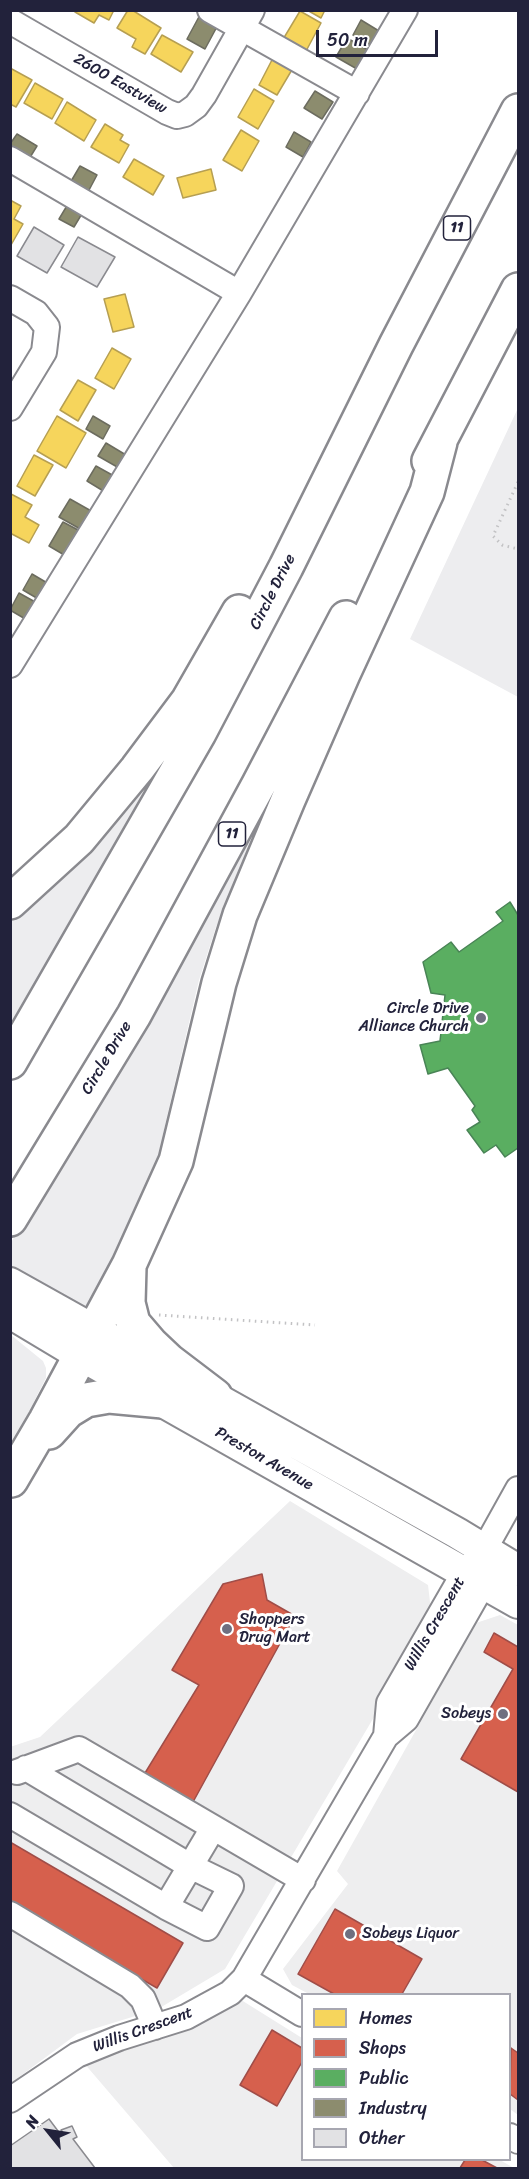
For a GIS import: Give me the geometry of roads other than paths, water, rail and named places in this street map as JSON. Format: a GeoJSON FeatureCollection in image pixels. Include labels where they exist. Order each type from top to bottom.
{"type":"FeatureCollection","features":[{"type":"Feature","properties":{"kind":"highway","name":"Circle Drive"},"geometry":{"type":"LineString","coordinates":[[10,1062],[199,733],[286,567],[396,345],[519,111]]}},
{"type":"Feature","properties":{"kind":"highway","name":"Circle Drive"},"geometry":{"type":"LineString","coordinates":[[10,1219],[134,1015],[259,784],[519,290]]}},
{"type":"Feature","properties":{"kind":"highway"},"geometry":{"type":"LineString","coordinates":[[10,902],[79,839],[137,769],[188,701],[273,553],[358,397],[396,345]]}},
{"type":"Feature","properties":{"kind":"highway"},"geometry":{"type":"LineString","coordinates":[[11,1481],[129,1265],[177,1161],[219,983],[240,915],[324,716],[427,492],[440,442]]}},
{"type":"Feature","properties":{"kind":"highway"},"geometry":{"type":"LineString","coordinates":[[129,1265],[129,1307],[134,1323],[143,1336],[169,1361],[215,1396]]}},
{"type":"Feature","properties":{"kind":"highway"},"geometry":{"type":"LineString","coordinates":[[11,1481],[68,1411],[86,1400],[109,1396],[163,1401]]}},
{"type":"Feature","properties":{"kind":"main road","name":"Preston Avenue"},"geometry":{"type":"LineString","coordinates":[[13,1294],[88,1342],[163,1401],[519,1604]]}},
{"type":"Feature","properties":{"kind":"main road","name":"Preston Avenue"},"geometry":{"type":"LineString","coordinates":[[88,1342],[215,1396],[519,1570]]}},
{"type":"Feature","properties":{"kind":"street"},"geometry":{"type":"LineString","coordinates":[[210,10],[246,20],[357,93]]}},
{"type":"Feature","properties":{"kind":"street"},"geometry":{"type":"LineString","coordinates":[[10,665],[239,293],[405,10]]}},
{"type":"Feature","properties":{"kind":"street","name":"2600 Eastview"},"geometry":{"type":"LineString","coordinates":[[10,21],[177,116],[185,114],[196,106],[246,20]]}},
{"type":"Feature","properties":{"kind":"street"},"geometry":{"type":"LineString","coordinates":[[10,159],[239,293]]}},
{"type":"Feature","properties":{"kind":"street"},"geometry":{"type":"LineString","coordinates":[[10,298],[36,313],[47,327],[44,352],[10,408]]}},
{"type":"Feature","properties":{"kind":"street","name":"Willis Crescent"},"geometry":{"type":"LineString","coordinates":[[10,2100],[77,2055],[105,2043],[186,2017],[230,1993],[244,1979],[386,1736],[389,1703],[473,1578],[484,1550],[519,1489]]}},
{"type":"Feature","properties":{"kind":"street"},"geometry":{"type":"LineString","coordinates":[[18,1772],[79,1749],[303,1880]]}},
{"type":"Feature","properties":{"kind":"street"},"geometry":{"type":"LineString","coordinates":[[10,1815],[166,1907],[207,1928],[231,1886],[18,1772]]}},
{"type":"Feature","properties":{"kind":"street"},"geometry":{"type":"LineString","coordinates":[[166,1907],[213,1828]]}},
{"type":"Feature","properties":{"kind":"street"},"geometry":{"type":"LineString","coordinates":[[10,1914],[130,1986],[143,1999],[155,2027]]}},
{"type":"Feature","properties":{"kind":"street"},"geometry":{"type":"LineString","coordinates":[[244,1979],[301,2013]]}},
{"type":"Feature","properties":{"kind":"place","name":"Circle Drive Alliance Church"},"geometry":{"type":"Point","coordinates":[481,1018]}},
{"type":"Feature","properties":{"kind":"place","name":"Shoppers Drug Mart"},"geometry":{"type":"Point","coordinates":[227,1629]}},
{"type":"Feature","properties":{"kind":"place","name":"Sobeys"},"geometry":{"type":"Point","coordinates":[503,1714]}},
{"type":"Feature","properties":{"kind":"place","name":"Sobeys Liquor"},"geometry":{"type":"Point","coordinates":[350,1934]}}]}
